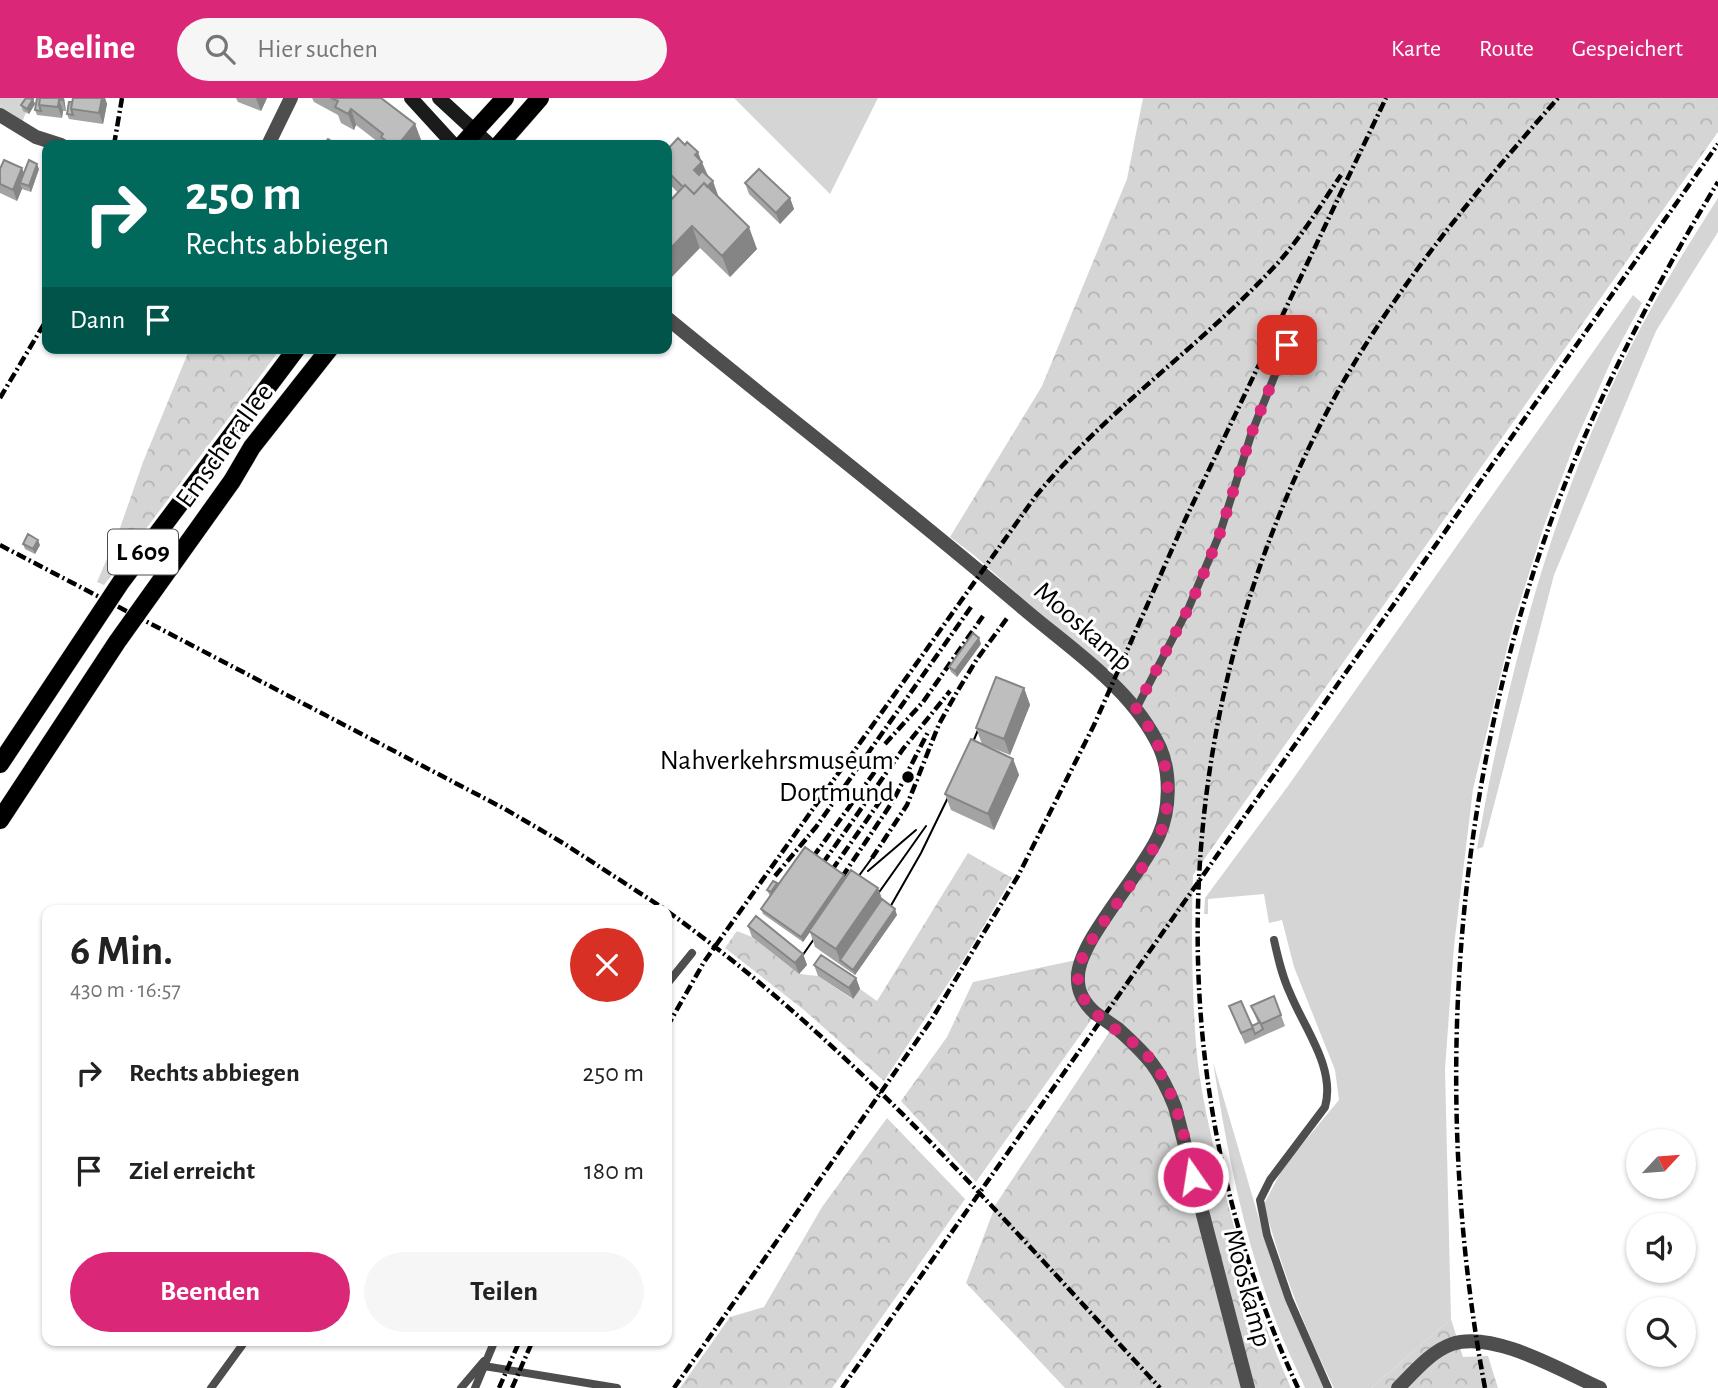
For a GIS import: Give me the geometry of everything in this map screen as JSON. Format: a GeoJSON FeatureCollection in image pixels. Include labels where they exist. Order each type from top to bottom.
{"type":"FeatureCollection","features":[{"type":"Feature","properties":{"kind":"main road"},"geometry":{"type":"LineString","coordinates":[[467,140],[505,98]]}},
{"type":"Feature","properties":{"kind":"main road"},"geometry":{"type":"LineString","coordinates":[[503,140],[540,98]]}},
{"type":"Feature","properties":{"kind":"main road","name":"Emscherallee"},"geometry":{"type":"LineString","coordinates":[[0,764],[121,582],[292,354]]}},
{"type":"Feature","properties":{"kind":"main road","name":"Emscherallee"},"geometry":{"type":"LineString","coordinates":[[0,820],[117,642],[232,481],[252,447],[325,354]]}},
{"type":"Feature","properties":{"kind":"street"},"geometry":{"type":"LineString","coordinates":[[270,140],[291,98]]}},
{"type":"Feature","properties":{"kind":"street"},"geometry":{"type":"LineString","coordinates":[[411,98],[449,140]]}},
{"type":"Feature","properties":{"kind":"street"},"geometry":{"type":"LineString","coordinates":[[439,98],[485,140]]}},
{"type":"Feature","properties":{"kind":"street"},"geometry":{"type":"LineString","coordinates":[[0,116],[45,140]]}},
{"type":"Feature","properties":{"kind":"street","name":"Mooskamp"},"geometry":{"type":"LineString","coordinates":[[672,322],[974,566],[1112,684],[1150,726],[1165,759],[1168,800],[1160,834],[1141,868],[1081,958],[1077,979],[1080,992],[1088,1006],[1146,1054],[1163,1077],[1175,1107],[1248,1388]]}},
{"type":"Feature","properties":{"kind":"street"},"geometry":{"type":"LineString","coordinates":[[1398,1388],[1421,1364],[1445,1348],[1476,1341],[1509,1348],[1600,1388]]}},
{"type":"Feature","properties":{"kind":"lane"},"geometry":{"type":"LineString","coordinates":[[1136,709],[1200,583],[1220,533],[1252,432],[1287,345]]}},
{"type":"Feature","properties":{"kind":"lane"},"geometry":{"type":"LineString","coordinates":[[1274,940],[1290,993],[1324,1067],[1329,1093],[1325,1107],[1270,1180],[1260,1200],[1267,1235],[1289,1298],[1328,1388]]}},
{"type":"Feature","properties":{"kind":"lane"},"geometry":{"type":"LineString","coordinates":[[672,978],[692,953]]}},
{"type":"Feature","properties":{"kind":"lane"},"geometry":{"type":"LineString","coordinates":[[211,1388],[242,1346]]}},
{"type":"Feature","properties":{"kind":"lane"},"geometry":{"type":"LineString","coordinates":[[475,1388],[493,1346]]}},
{"type":"Feature","properties":{"kind":"lane"},"geometry":{"type":"LineString","coordinates":[[461,1388],[489,1355]]}},
{"type":"Feature","properties":{"kind":"lane"},"geometry":{"type":"LineString","coordinates":[[484,1366],[617,1388]]}},
{"type":"Feature","properties":{"kind":"green space"},"geometry":{"type":"Polygon","coordinates":[[[0,98],[32,98],[20,127],[0,115],[0,98]]]}},
{"type":"Feature","properties":{"kind":"green space"},"geometry":{"type":"Polygon","coordinates":[[[734,98],[878,98],[830,194],[734,98]]]}},
{"type":"Feature","properties":{"kind":"green space"},"geometry":{"type":"Polygon","coordinates":[[[1143,98],[1718,98],[1718,132],[1193,875],[1194,1003],[1203,1097],[1244,1260],[1270,1338],[1291,1388],[1065,1388],[966,1283],[996,1204],[1109,1033],[1096,1013],[976,1182],[901,1101],[947,1037],[973,982],[1081,959],[1141,868],[1168,800],[1172,761],[1155,724],[1132,697],[975,556],[950,537],[1042,386],[1127,179],[1143,98]]]}},
{"type":"Feature","properties":{"kind":"green space"},"geometry":{"type":"Polygon","coordinates":[[[1718,198],[1718,232],[1656,331],[1554,575],[1483,847],[1477,849],[1505,707],[1523,636],[1567,496],[1593,428],[1623,362],[1664,285],[1718,198]]]}},
{"type":"Feature","properties":{"kind":"green space"},"geometry":{"type":"Polygon","coordinates":[[[1633,295],[1642,303],[1612,359],[1574,445],[1544,526],[1513,624],[1473,789],[1454,946],[1445,1069],[1451,1319],[1371,1388],[1334,1388],[1294,1298],[1264,1204],[1284,1166],[1339,1100],[1335,1070],[1294,967],[1282,920],[1269,923],[1264,894],[1208,899],[1208,914],[1204,914],[1205,898],[1288,786],[1633,295]]]}},
{"type":"Feature","properties":{"kind":"green space"},"geometry":{"type":"Polygon","coordinates":[[[188,354],[277,354],[104,585],[97,582],[120,528],[143,462],[188,354]]]}},
{"type":"Feature","properties":{"kind":"green space"},"geometry":{"type":"Polygon","coordinates":[[[968,853],[1012,878],[964,959],[884,1081],[804,1010],[725,948],[737,931],[752,937],[799,974],[818,976],[852,999],[860,989],[877,1001],[968,853]]]}},
{"type":"Feature","properties":{"kind":"green space"},"geometry":{"type":"Polygon","coordinates":[[[1213,1062],[1272,1263],[1325,1388],[1305,1388],[1265,1292],[1238,1195],[1213,1062]]]}},
{"type":"Feature","properties":{"kind":"green space"},"geometry":{"type":"Polygon","coordinates":[[[887,1118],[965,1199],[832,1388],[680,1388],[730,1317],[764,1307],[822,1207],[887,1118]]]}},
{"type":"Feature","properties":{"kind":"green space"},"geometry":{"type":"Polygon","coordinates":[[[1451,1319],[1463,1357],[1488,1356],[1498,1388],[1371,1388],[1451,1319]]]}},
{"type":"Feature","properties":{"kind":"building"},"geometry":{"type":"Polygon","coordinates":[[[26,98],[33,99],[27,109],[21,105],[26,98]]]}},
{"type":"Feature","properties":{"kind":"building"},"geometry":{"type":"Polygon","coordinates":[[[37,98],[40,98],[41,111],[35,110],[37,98]]]}},
{"type":"Feature","properties":{"kind":"building"},"geometry":{"type":"Polygon","coordinates":[[[40,98],[62,100],[59,100],[58,107],[39,105],[40,98]]]}},
{"type":"Feature","properties":{"kind":"building"},"geometry":{"type":"Polygon","coordinates":[[[73,98],[102,98],[99,113],[71,109],[73,98]]]}},
{"type":"Feature","properties":{"kind":"building"},"geometry":{"type":"Polygon","coordinates":[[[331,98],[381,98],[415,124],[402,140],[385,140],[381,137],[383,134],[351,109],[348,114],[335,107],[338,101],[331,98]]]}},
{"type":"Feature","properties":{"kind":"building"},"geometry":{"type":"Polygon","coordinates":[[[69,102],[72,102],[73,115],[67,114],[69,102]]]}},
{"type":"Feature","properties":{"kind":"building"},"geometry":{"type":"Polygon","coordinates":[[[678,138],[698,152],[695,155],[702,162],[694,170],[699,175],[702,171],[713,181],[707,187],[704,183],[694,194],[672,176],[672,145],[678,138]]]}},
{"type":"Feature","properties":{"kind":"building"},"geometry":{"type":"Polygon","coordinates":[[[4,160],[22,168],[13,190],[0,184],[0,169],[4,160]]]}},
{"type":"Feature","properties":{"kind":"building"},"geometry":{"type":"Polygon","coordinates":[[[29,160],[37,164],[29,186],[20,183],[29,160]]]}},
{"type":"Feature","properties":{"kind":"building"},"geometry":{"type":"Polygon","coordinates":[[[759,169],[790,198],[776,213],[745,183],[759,169]]]}},
{"type":"Feature","properties":{"kind":"building"},"geometry":{"type":"Polygon","coordinates":[[[704,183],[749,227],[722,256],[692,226],[672,247],[672,199],[685,185],[694,194],[704,183]]]}},
{"type":"Feature","properties":{"kind":"building"},"geometry":{"type":"Polygon","coordinates":[[[28,534],[38,540],[33,549],[23,544],[28,534]]]}},
{"type":"Feature","properties":{"kind":"building"},"geometry":{"type":"Polygon","coordinates":[[[973,633],[979,638],[955,671],[949,667],[973,633]]]}},
{"type":"Feature","properties":{"kind":"building"},"geometry":{"type":"Polygon","coordinates":[[[996,677],[1024,688],[1004,739],[976,728],[996,677]]]}},
{"type":"Feature","properties":{"kind":"building"},"geometry":{"type":"Polygon","coordinates":[[[971,739],[1013,759],[988,814],[945,794],[971,739]]]}},
{"type":"Feature","properties":{"kind":"building"},"geometry":{"type":"Polygon","coordinates":[[[805,847],[844,875],[801,937],[761,909],[805,847]]]}},
{"type":"Feature","properties":{"kind":"building"},"geometry":{"type":"Polygon","coordinates":[[[851,870],[878,888],[836,949],[809,931],[851,870]]]}},
{"type":"Feature","properties":{"kind":"building"},"geometry":{"type":"Polygon","coordinates":[[[773,881],[777,883],[771,892],[767,890],[773,881]]]}},
{"type":"Feature","properties":{"kind":"building"},"geometry":{"type":"Polygon","coordinates":[[[882,899],[895,909],[853,970],[840,960],[882,899]]]}},
{"type":"Feature","properties":{"kind":"building"},"geometry":{"type":"Polygon","coordinates":[[[756,916],[803,954],[795,963],[748,926],[756,916]]]}},
{"type":"Feature","properties":{"kind":"building"},"geometry":{"type":"Polygon","coordinates":[[[821,955],[856,978],[849,988],[814,965],[821,955]]]}},
{"type":"Feature","properties":{"kind":"building"},"geometry":{"type":"Polygon","coordinates":[[[1274,996],[1281,1015],[1261,1024],[1251,1006],[1274,996]]]}},
{"type":"Feature","properties":{"kind":"building"},"geometry":{"type":"Polygon","coordinates":[[[1241,1001],[1253,1028],[1241,1033],[1229,1006],[1241,1001]]]}},
{"type":"Feature","properties":{"kind":"building"},"geometry":{"type":"Polygon","coordinates":[[[1260,1022],[1263,1029],[1255,1034],[1252,1026],[1260,1022]]]}},
{"type":"Feature","properties":{"kind":"tram line"},"geometry":{"type":"LineString","coordinates":[[966,759],[985,713]]}},
{"type":"Feature","properties":{"kind":"tram line"},"geometry":{"type":"LineString","coordinates":[[889,909],[921,853],[956,781]]}},
{"type":"Feature","properties":{"kind":"tram line"},"geometry":{"type":"LineString","coordinates":[[875,898],[926,826]]}},
{"type":"Feature","properties":{"kind":"tram line"},"geometry":{"type":"LineString","coordinates":[[868,871],[916,830]]}},
{"type":"Feature","properties":{"kind":"tram line"},"geometry":{"type":"LineString","coordinates":[[847,892],[872,858]]}},
{"type":"Feature","properties":{"kind":"tram line"},"geometry":{"type":"LineString","coordinates":[[800,959],[823,926]]}},
{"type":"Feature","properties":{"kind":"railway"},"geometry":{"type":"LineString","coordinates":[[115,140],[122,98]]}},
{"type":"Feature","properties":{"kind":"railway"},"geometry":{"type":"LineString","coordinates":[[674,1388],[930,1022],[1018,876],[1094,725],[1185,520],[1386,98]]}},
{"type":"Feature","properties":{"kind":"railway"},"geometry":{"type":"LineString","coordinates":[[1298,1388],[1250,1265],[1217,1139],[1200,1010],[1199,881],[1213,753],[1241,626],[1284,503],[1342,384],[1390,308],[1443,235],[1558,98]]}},
{"type":"Feature","properties":{"kind":"railway"},"geometry":{"type":"LineString","coordinates":[[842,1388],[1718,144]]}},
{"type":"Feature","properties":{"kind":"railway"},"geometry":{"type":"LineString","coordinates":[[672,1018],[704,962],[1035,497],[1063,465],[1122,407],[1246,296],[1275,266],[1302,233],[1341,175]]}},
{"type":"Feature","properties":{"kind":"railway"},"geometry":{"type":"LineString","coordinates":[[1485,1388],[1468,1273],[1458,1157],[1457,1040],[1463,922],[1478,805],[1501,690],[1532,578],[1571,469],[1639,322],[1718,182]]}},
{"type":"Feature","properties":{"kind":"railway"},"geometry":{"type":"LineString","coordinates":[[0,398],[42,327]]}},
{"type":"Feature","properties":{"kind":"railway"},"geometry":{"type":"LineString","coordinates":[[0,545],[505,809],[658,905]]}},
{"type":"Feature","properties":{"kind":"railway"},"geometry":{"type":"LineString","coordinates":[[775,876],[816,827],[971,607]]}},
{"type":"Feature","properties":{"kind":"railway"},"geometry":{"type":"LineString","coordinates":[[885,744],[923,702],[983,616]]}},
{"type":"Feature","properties":{"kind":"railway"},"geometry":{"type":"LineString","coordinates":[[872,858],[907,805],[939,724],[957,692],[1008,617]]}},
{"type":"Feature","properties":{"kind":"railway"},"geometry":{"type":"LineString","coordinates":[[823,863],[903,749],[950,691]]}},
{"type":"Feature","properties":{"kind":"railway"},"geometry":{"type":"LineString","coordinates":[[842,877],[893,801],[929,730]]}},
{"type":"Feature","properties":{"kind":"railway"},"geometry":{"type":"LineString","coordinates":[[813,857],[876,770]]}},
{"type":"Feature","properties":{"kind":"railway"},"geometry":{"type":"LineString","coordinates":[[832,870],[894,781]]}},
{"type":"Feature","properties":{"kind":"railway"},"geometry":{"type":"LineString","coordinates":[[672,915],[801,1018],[864,1077],[985,1199],[1160,1388]]}},
{"type":"Feature","properties":{"kind":"railway"},"geometry":{"type":"LineString","coordinates":[[499,1388],[517,1346]]}},
{"type":"Feature","properties":{"kind":"railway"},"geometry":{"type":"LineString","coordinates":[[512,1388],[530,1346]]}},
{"type":"Feature","properties":{"kind":"place","name":"Nahverkehrsmuseum Dortmund"},"geometry":{"type":"Point","coordinates":[908,777]}},
{"type":"Feature","properties":{"kind":"route"},"geometry":{"type":"LineString","coordinates":[[1193,1177],[1183,1132],[1163,1077],[1146,1054],[1088,1006],[1080,992],[1077,979],[1081,958],[1141,868],[1160,834],[1168,800],[1165,759],[1150,726],[1136,709],[1200,583],[1220,533],[1252,432],[1287,345]]}}]}
